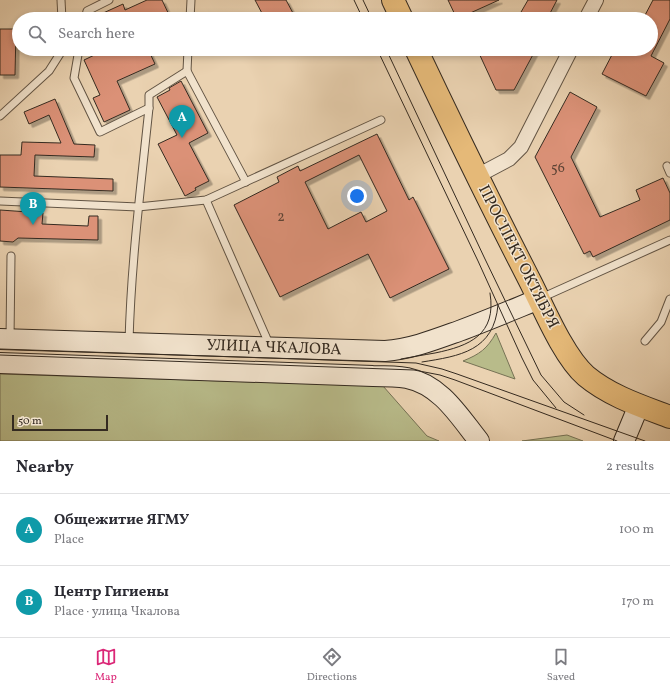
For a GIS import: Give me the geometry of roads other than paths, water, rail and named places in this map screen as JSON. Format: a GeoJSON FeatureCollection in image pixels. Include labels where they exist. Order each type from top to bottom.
{"type":"FeatureCollection","features":[{"type":"Feature","properties":{"kind":"main road"},"geometry":{"type":"LineString","coordinates":[[393,0],[399,12]]}},
{"type":"Feature","properties":{"kind":"main road","name":"ПРОСПЕКТ ОКТЯБРЯ"},"geometry":{"type":"LineString","coordinates":[[419,56],[477,176],[539,298],[562,342],[578,367],[586,376],[607,390],[670,417]]}},
{"type":"Feature","properties":{"kind":"main road","name":"УЛИЦА ЧКАЛОВА"},"geometry":{"type":"LineString","coordinates":[[5,339],[374,351],[395,350],[430,341],[539,298]]}},
{"type":"Feature","properties":{"kind":"main road","name":"УЛИЦА ЧКАЛОВА"},"geometry":{"type":"LineString","coordinates":[[0,363],[408,378],[423,384],[440,394],[472,438]]}},
{"type":"Feature","properties":{"kind":"main road"},"geometry":{"type":"LineString","coordinates":[[624,441],[639,405]]}},
{"type":"Feature","properties":{"kind":"street"},"geometry":{"type":"LineString","coordinates":[[590,12],[596,0]]}},
{"type":"Feature","properties":{"kind":"street"},"geometry":{"type":"LineString","coordinates":[[477,176],[509,159],[521,147],[567,56]]}},
{"type":"Feature","properties":{"kind":"lane"},"geometry":{"type":"LineString","coordinates":[[62,0],[62,12]]}},
{"type":"Feature","properties":{"kind":"lane"},"geometry":{"type":"LineString","coordinates":[[87,12],[109,0]]}},
{"type":"Feature","properties":{"kind":"lane"},"geometry":{"type":"LineString","coordinates":[[190,12],[191,0]]}},
{"type":"Feature","properties":{"kind":"lane"},"geometry":{"type":"LineString","coordinates":[[0,116],[49,71],[59,56]]}},
{"type":"Feature","properties":{"kind":"lane"},"geometry":{"type":"LineString","coordinates":[[78,56],[74,78],[100,132],[149,108]]}},
{"type":"Feature","properties":{"kind":"lane"},"geometry":{"type":"LineString","coordinates":[[188,56],[187,71],[246,182]]}},
{"type":"Feature","properties":{"kind":"lane"},"geometry":{"type":"LineString","coordinates":[[129,343],[138,207],[149,108],[149,95],[187,71]]}},
{"type":"Feature","properties":{"kind":"lane"},"geometry":{"type":"LineString","coordinates":[[0,202],[138,207],[206,200],[381,120]]}},
{"type":"Feature","properties":{"kind":"lane"},"geometry":{"type":"LineString","coordinates":[[206,200],[270,348]]}},
{"type":"Feature","properties":{"kind":"lane"},"geometry":{"type":"LineString","coordinates":[[539,298],[670,240]]}},
{"type":"Feature","properties":{"kind":"lane"},"geometry":{"type":"LineString","coordinates":[[5,339],[11,256]]}},
{"type":"Feature","properties":{"kind":"lane"},"geometry":{"type":"LineString","coordinates":[[645,341],[661,322],[670,299]]}},
{"type":"Feature","properties":{"kind":"tram line"},"geometry":{"type":"LineString","coordinates":[[354,0],[360,12]]}},
{"type":"Feature","properties":{"kind":"tram line"},"geometry":{"type":"LineString","coordinates":[[363,0],[369,12]]}},
{"type":"Feature","properties":{"kind":"tram line"},"geometry":{"type":"LineString","coordinates":[[380,56],[478,261],[522,358],[533,380],[556,408]]}},
{"type":"Feature","properties":{"kind":"tram line"},"geometry":{"type":"LineString","coordinates":[[389,56],[541,375],[564,402],[584,415]]}},
{"type":"Feature","properties":{"kind":"tram line"},"geometry":{"type":"LineString","coordinates":[[401,359],[459,347],[478,336],[485,329],[489,319],[491,307],[490,293]]}},
{"type":"Feature","properties":{"kind":"tram line"},"geometry":{"type":"LineString","coordinates":[[422,362],[462,353],[482,342],[490,332],[495,320],[498,305]]}},
{"type":"Feature","properties":{"kind":"tram line"},"geometry":{"type":"LineString","coordinates":[[0,349],[416,363],[457,374],[645,441]]}},
{"type":"Feature","properties":{"kind":"tram line"},"geometry":{"type":"LineString","coordinates":[[0,355],[414,370],[440,375],[455,380],[617,441]]}},
{"type":"Feature","properties":{"kind":"place","name":"Общежитие ЯГМУ"},"geometry":{"type":"Point","coordinates":[182,138]}},
{"type":"Feature","properties":{"kind":"place","name":"Центр Гигиены"},"geometry":{"type":"Point","coordinates":[33,225]}}]}
